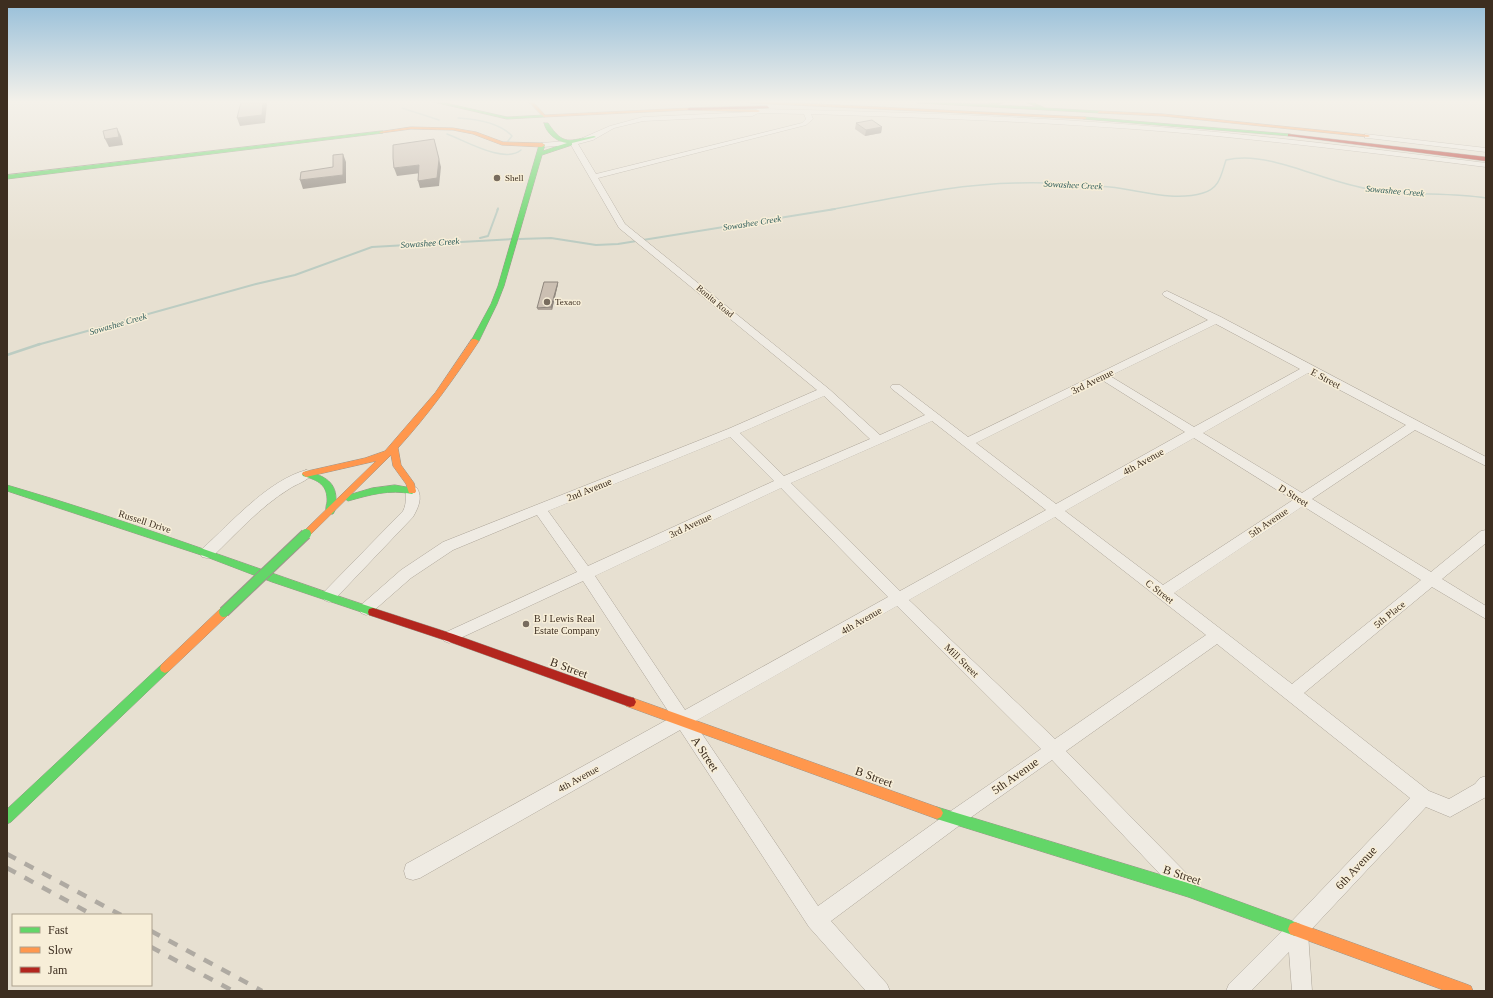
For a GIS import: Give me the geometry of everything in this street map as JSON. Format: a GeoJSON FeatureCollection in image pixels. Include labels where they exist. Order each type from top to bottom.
{"type":"FeatureCollection","features":[{"type":"Feature","properties":{"kind":"main road"},"geometry":{"type":"LineString","coordinates":[[7,178],[245,149]]}},
{"type":"Feature","properties":{"kind":"main road"},"geometry":{"type":"LineString","coordinates":[[522,149],[539,156],[559,149]]}},
{"type":"Feature","properties":{"kind":"main road"},"geometry":{"type":"LineString","coordinates":[[7,818],[330,512],[393,450],[440,395],[469,354],[495,303],[541,149]]}},
{"type":"Feature","properties":{"kind":"main road"},"geometry":{"type":"LineString","coordinates":[[1394,149],[1486,159]]}},
{"type":"Feature","properties":{"kind":"main road"},"geometry":{"type":"LineString","coordinates":[[1430,149],[1486,155]]}},
{"type":"Feature","properties":{"kind":"main road"},"geometry":{"type":"LineString","coordinates":[[1446,149],[1486,155]]}},
{"type":"Feature","properties":{"kind":"main road"},"geometry":{"type":"LineString","coordinates":[[306,474],[374,459],[393,450]]}},
{"type":"Feature","properties":{"kind":"main road"},"geometry":{"type":"LineString","coordinates":[[393,450],[397,466],[410,483],[412,491]]}},
{"type":"Feature","properties":{"kind":"main road"},"geometry":{"type":"LineString","coordinates":[[306,474],[316,476],[328,482],[332,489],[330,512]]}},
{"type":"Feature","properties":{"kind":"main road"},"geometry":{"type":"LineString","coordinates":[[341,501],[366,492],[390,487],[400,487],[412,491]]}},
{"type":"Feature","properties":{"kind":"main road","name":"Russell Drive"},"geometry":{"type":"LineString","coordinates":[[7,488],[207,553],[275,579]]}},
{"type":"Feature","properties":{"kind":"main road","name":"B Street"},"geometry":{"type":"LineString","coordinates":[[275,579],[449,637],[954,818],[1188,890],[1466,991]]}},
{"type":"Feature","properties":{"kind":"street","name":"Bonita Road"},"geometry":{"type":"LineString","coordinates":[[575,149],[594,177],[622,226],[824,391],[879,440]]}},
{"type":"Feature","properties":{"kind":"street"},"geometry":{"type":"LineString","coordinates":[[594,177],[707,149]]}},
{"type":"Feature","properties":{"kind":"street"},"geometry":{"type":"LineString","coordinates":[[1352,149],[1486,165]]}},
{"type":"Feature","properties":{"kind":"street"},"geometry":{"type":"LineString","coordinates":[[1474,149],[1486,150]]}},
{"type":"Feature","properties":{"kind":"street","name":"E Street"},"geometry":{"type":"LineString","coordinates":[[1167,294],[1486,462]]}},
{"type":"Feature","properties":{"kind":"street","name":"3rd Avenue"},"geometry":{"type":"LineString","coordinates":[[967,442],[1217,319]]}},
{"type":"Feature","properties":{"kind":"street","name":"4th Avenue"},"geometry":{"type":"LineString","coordinates":[[413,871],[1309,368]]}},
{"type":"Feature","properties":{"kind":"street","name":"D Street"},"geometry":{"type":"LineString","coordinates":[[1102,376],[1486,614]]}},
{"type":"Feature","properties":{"kind":"street","name":"C Street"},"geometry":{"type":"LineString","coordinates":[[896,387],[1217,636],[1292,692],[1423,797]]}},
{"type":"Feature","properties":{"kind":"street","name":"2nd Avenue"},"geometry":{"type":"LineString","coordinates":[[366,609],[406,574],[448,546],[732,432],[824,391]]}},
{"type":"Feature","properties":{"kind":"street","name":"3rd Avenue"},"geometry":{"type":"LineString","coordinates":[[449,637],[782,482],[933,416]]}},
{"type":"Feature","properties":{"kind":"street","name":"5th Avenue"},"geometry":{"type":"LineString","coordinates":[[1163,593],[1414,424]]}},
{"type":"Feature","properties":{"kind":"street","name":"Mill Street"},"geometry":{"type":"LineString","coordinates":[[732,432],[898,598],[1053,749],[1188,890]]}},
{"type":"Feature","properties":{"kind":"street"},"geometry":{"type":"LineString","coordinates":[[207,553],[272,494],[286,484],[306,474]]}},
{"type":"Feature","properties":{"kind":"street"},"geometry":{"type":"LineString","coordinates":[[329,596],[408,514],[413,505],[414,497],[412,491]]}},
{"type":"Feature","properties":{"kind":"street","name":"A Street"},"geometry":{"type":"LineString","coordinates":[[540,509],[586,574],[816,920],[880,991]]}},
{"type":"Feature","properties":{"kind":"street","name":"5th Place"},"geometry":{"type":"LineString","coordinates":[[1292,692],[1486,535]]}},
{"type":"Feature","properties":{"kind":"street","name":"5th Avenue"},"geometry":{"type":"LineString","coordinates":[[816,920],[954,818],[1217,636]]}},
{"type":"Feature","properties":{"kind":"street"},"geometry":{"type":"LineString","coordinates":[[1423,797],[1450,808],[1484,788]]}},
{"type":"Feature","properties":{"kind":"street","name":"6th Avenue"},"geometry":{"type":"LineString","coordinates":[[1236,991],[1298,929],[1423,797]]}},
{"type":"Feature","properties":{"kind":"street"},"geometry":{"type":"LineString","coordinates":[[1298,929],[1302,991]]}},
{"type":"Feature","properties":{"kind":"building"},"geometry":{"type":"Polygon","coordinates":[[[393,149],[436,149],[439,159],[437,178],[418,181],[419,165],[394,168],[393,149]]]}},
{"type":"Feature","properties":{"kind":"building"},"geometry":{"type":"Polygon","coordinates":[[[343,154],[343,175],[300,180],[301,172],[333,167],[333,155],[343,154]]]}},
{"type":"Feature","properties":{"kind":"building","name":"Texaco"},"geometry":{"type":"Polygon","coordinates":[[[544,282],[558,282],[551,307],[537,308],[544,282]]]}},
{"type":"Feature","properties":{"kind":"waterway"},"geometry":{"type":"LineString","coordinates":[[481,149],[495,153],[505,154],[514,154],[521,150]]}},
{"type":"Feature","properties":{"kind":"waterway","name":"Sowashee Creek"},"geometry":{"type":"LineString","coordinates":[[830,210],[945,189],[1016,183],[1087,185],[1121,188],[1168,196],[1192,195],[1203,193],[1213,188],[1221,176],[1226,160],[1244,158],[1274,162],[1361,188],[1388,192],[1458,195],[1486,198]]}},
{"type":"Feature","properties":{"kind":"waterway"},"geometry":{"type":"LineString","coordinates":[[480,238],[488,236],[498,209]]}},
{"type":"Feature","properties":{"kind":"waterway","name":"Sowashee Creek"},"geometry":{"type":"LineString","coordinates":[[830,210],[835,209]]}},
{"type":"Feature","properties":{"kind":"waterway","name":"Sowashee Creek"},"geometry":{"type":"LineString","coordinates":[[519,239],[551,238],[596,245],[618,244],[830,210]]}},
{"type":"Feature","properties":{"kind":"waterway","name":"Sowashee Creek"},"geometry":{"type":"LineString","coordinates":[[37,345],[256,284],[295,275],[372,247],[513,239]]}},
{"type":"Feature","properties":{"kind":"waterway","name":"Sowashee Creek"},"geometry":{"type":"LineString","coordinates":[[7,355],[37,345]]}},
{"type":"Feature","properties":{"kind":"railway"},"geometry":{"type":"LineString","coordinates":[[7,854],[119,914]]}},
{"type":"Feature","properties":{"kind":"railway"},"geometry":{"type":"LineString","coordinates":[[7,868],[91,914]]}},
{"type":"Feature","properties":{"kind":"railway"},"geometry":{"type":"LineString","coordinates":[[152,932],[262,991]]}},
{"type":"Feature","properties":{"kind":"railway"},"geometry":{"type":"LineString","coordinates":[[152,948],[233,991]]}},
{"type":"Feature","properties":{"kind":"traffic: fast"},"geometry":{"type":"LineString","coordinates":[[7,177],[243,149]]}},
{"type":"Feature","properties":{"kind":"traffic: fast"},"geometry":{"type":"LineString","coordinates":[[475,341],[494,304],[501,286],[541,149]]}},
{"type":"Feature","properties":{"kind":"traffic: fast"},"geometry":{"type":"LineString","coordinates":[[539,154],[556,149]]}},
{"type":"Feature","properties":{"kind":"traffic: fast"},"geometry":{"type":"LineString","coordinates":[[306,474],[320,479],[328,486],[331,497],[330,512]]}},
{"type":"Feature","properties":{"kind":"traffic: fast"},"geometry":{"type":"LineString","coordinates":[[7,488],[207,553],[275,579],[373,612]]}},
{"type":"Feature","properties":{"kind":"traffic: fast"},"geometry":{"type":"LineString","coordinates":[[348,498],[387,488],[412,491]]}},
{"type":"Feature","properties":{"kind":"traffic: fast"},"geometry":{"type":"LineString","coordinates":[[224,612],[306,534]]}},
{"type":"Feature","properties":{"kind":"traffic: fast"},"geometry":{"type":"LineString","coordinates":[[7,818],[165,668]]}},
{"type":"Feature","properties":{"kind":"traffic: fast"},"geometry":{"type":"LineString","coordinates":[[937,813],[1188,890],[1295,929]]}},
{"type":"Feature","properties":{"kind":"traffic: slow"},"geometry":{"type":"LineString","coordinates":[[306,534],[397,444],[438,395],[475,341]]}},
{"type":"Feature","properties":{"kind":"traffic: slow"},"geometry":{"type":"LineString","coordinates":[[394,449],[397,466],[410,483],[412,491]]}},
{"type":"Feature","properties":{"kind":"traffic: slow"},"geometry":{"type":"LineString","coordinates":[[306,474],[367,461],[386,454]]}},
{"type":"Feature","properties":{"kind":"traffic: slow"},"geometry":{"type":"LineString","coordinates":[[165,668],[224,612]]}},
{"type":"Feature","properties":{"kind":"traffic: slow"},"geometry":{"type":"LineString","coordinates":[[630,702],[937,813]]}},
{"type":"Feature","properties":{"kind":"traffic: slow"},"geometry":{"type":"LineString","coordinates":[[1295,929],[1466,991]]}},
{"type":"Feature","properties":{"kind":"traffic: jam"},"geometry":{"type":"LineString","coordinates":[[1401,149],[1486,159]]}},
{"type":"Feature","properties":{"kind":"traffic: jam"},"geometry":{"type":"LineString","coordinates":[[373,612],[449,637],[630,702]]}},
{"type":"Feature","properties":{"kind":"place","name":"Shell"},"geometry":{"type":"Point","coordinates":[497,178]}},
{"type":"Feature","properties":{"kind":"place","name":"Texaco"},"geometry":{"type":"Point","coordinates":[547,302]}},
{"type":"Feature","properties":{"kind":"place","name":"B J Lewis Real Estate Company"},"geometry":{"type":"Point","coordinates":[526,624]}}]}
